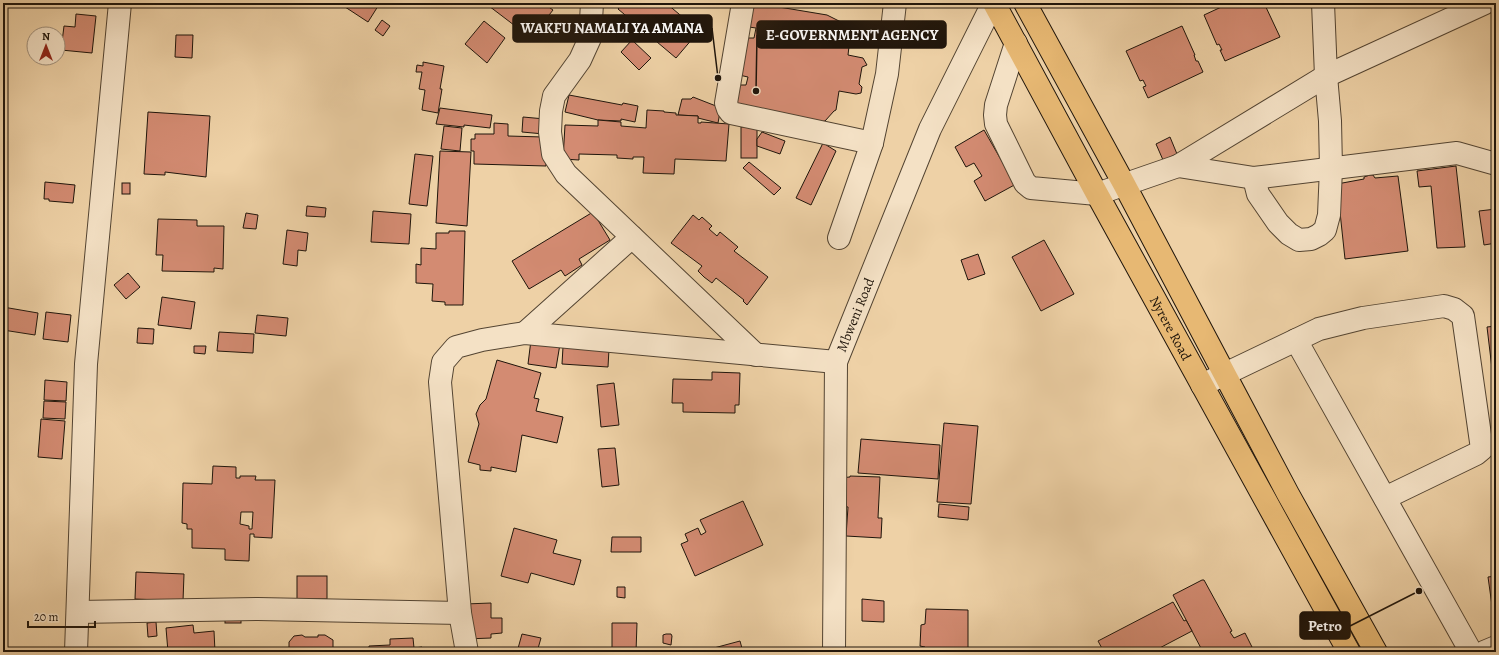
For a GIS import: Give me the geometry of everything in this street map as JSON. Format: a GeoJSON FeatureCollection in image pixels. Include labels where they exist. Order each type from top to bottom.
{"type":"FeatureCollection","features":[{"type":"Feature","properties":{"kind":"main road","name":"Nyrere Road"},"geometry":{"type":"LineString","coordinates":[[994,3],[1097,194],[1350,652]]}},
{"type":"Feature","properties":{"kind":"main road","name":"Nyrere Road"},"geometry":{"type":"LineString","coordinates":[[1025,3],[1124,184],[1288,494],[1376,652]]}},
{"type":"Feature","properties":{"kind":"street"},"geometry":{"type":"LineString","coordinates":[[76,652],[86,364],[120,3]]}},
{"type":"Feature","properties":{"kind":"street"},"geometry":{"type":"LineString","coordinates":[[592,3],[590,38],[586,48],[580,60],[554,96],[551,111],[550,132],[553,154],[566,174],[756,355]]}},
{"type":"Feature","properties":{"kind":"street"},"geometry":{"type":"LineString","coordinates":[[743,3],[726,103],[731,113],[872,143]]}},
{"type":"Feature","properties":{"kind":"street"},"geometry":{"type":"LineString","coordinates":[[839,238],[872,143],[887,74],[894,3]]}},
{"type":"Feature","properties":{"kind":"street","name":"Mbweni Road"},"geometry":{"type":"LineString","coordinates":[[834,652],[836,362],[930,128],[994,3]]}},
{"type":"Feature","properties":{"kind":"street"},"geometry":{"type":"LineString","coordinates":[[1254,178],[1258,194],[1278,223],[1289,234],[1299,240],[1311,239],[1325,230],[1328,220],[1331,168],[1330,121],[1326,76],[1323,3]]}},
{"type":"Feature","properties":{"kind":"street"},"geometry":{"type":"LineString","coordinates":[[1016,43],[996,104],[995,115],[996,124],[1024,183],[1031,188],[1097,194],[1178,166],[1326,76],[1485,3]]}},
{"type":"Feature","properties":{"kind":"street"},"geometry":{"type":"LineString","coordinates":[[1178,166],[1254,178],[1457,153],[1496,164]]}},
{"type":"Feature","properties":{"kind":"street"},"geometry":{"type":"LineString","coordinates":[[525,333],[632,237]]}},
{"type":"Feature","properties":{"kind":"street"},"geometry":{"type":"LineString","coordinates":[[1202,385],[1319,329],[1363,318],[1436,307],[1444,306],[1454,309],[1463,316],[1482,449],[1476,454],[1385,498]]}},
{"type":"Feature","properties":{"kind":"street"},"geometry":{"type":"LineString","coordinates":[[467,652],[460,613],[440,382],[443,362],[456,347],[482,340],[525,333],[836,362]]}},
{"type":"Feature","properties":{"kind":"street"},"geometry":{"type":"LineString","coordinates":[[1296,340],[1471,652]]}},
{"type":"Feature","properties":{"kind":"street"},"geometry":{"type":"LineString","coordinates":[[78,612],[258,609],[460,613]]}},
{"type":"Feature","properties":{"kind":"street"},"geometry":{"type":"LineString","coordinates":[[1484,652],[1496,647]]}},
{"type":"Feature","properties":{"kind":"building"},"geometry":{"type":"Polygon","coordinates":[[[339,3],[380,3],[368,22],[339,3]]]}},
{"type":"Feature","properties":{"kind":"building"},"geometry":{"type":"Polygon","coordinates":[[[485,3],[543,3],[553,10],[531,38],[485,3]]]}},
{"type":"Feature","properties":{"kind":"building"},"geometry":{"type":"Polygon","coordinates":[[[623,3],[666,3],[699,31],[676,58],[618,9],[623,3]]]}},
{"type":"Feature","properties":{"kind":"building"},"geometry":{"type":"Polygon","coordinates":[[[1230,3],[1264,3],[1280,37],[1225,61],[1220,50],[1222,50],[1219,44],[1217,45],[1204,15],[1230,3]]]}},
{"type":"Feature","properties":{"kind":"building"},"geometry":{"type":"Polygon","coordinates":[[[753,4],[827,15],[845,24],[846,37],[850,38],[848,55],[863,58],[867,65],[862,67],[859,84],[862,87],[861,93],[856,94],[839,91],[836,110],[825,121],[810,124],[736,106],[739,85],[746,85],[748,77],[739,75],[746,38],[754,38],[756,28],[749,27],[753,4]]]}},
{"type":"Feature","properties":{"kind":"building"},"geometry":{"type":"Polygon","coordinates":[[[76,14],[96,16],[92,53],[66,50],[66,26],[75,27],[76,14]]]}},
{"type":"Feature","properties":{"kind":"building"},"geometry":{"type":"Polygon","coordinates":[[[382,20],[390,26],[383,36],[375,30],[382,20]]]}},
{"type":"Feature","properties":{"kind":"building"},"geometry":{"type":"Polygon","coordinates":[[[484,21],[505,38],[487,63],[465,44],[484,21]]]}},
{"type":"Feature","properties":{"kind":"building"},"geometry":{"type":"Polygon","coordinates":[[[1182,26],[1195,55],[1196,61],[1198,61],[1203,72],[1148,98],[1143,87],[1146,86],[1143,80],[1140,81],[1126,51],[1182,26]]]}},
{"type":"Feature","properties":{"kind":"building"},"geometry":{"type":"Polygon","coordinates":[[[176,35],[193,35],[192,58],[175,57],[176,35]]]}},
{"type":"Feature","properties":{"kind":"building"},"geometry":{"type":"Polygon","coordinates":[[[632,40],[651,58],[639,70],[621,52],[632,40]]]}},
{"type":"Feature","properties":{"kind":"building"},"geometry":{"type":"Polygon","coordinates":[[[423,62],[444,66],[438,113],[422,110],[425,90],[419,89],[422,72],[416,72],[417,65],[423,66],[423,62]]]}},
{"type":"Feature","properties":{"kind":"building"},"geometry":{"type":"Polygon","coordinates":[[[569,95],[622,105],[623,103],[638,106],[635,122],[621,119],[621,121],[598,120],[565,112],[569,95]]]}},
{"type":"Feature","properties":{"kind":"building"},"geometry":{"type":"Polygon","coordinates":[[[693,97],[716,106],[720,112],[718,123],[698,118],[698,116],[678,115],[682,99],[691,99],[693,97]]]}},
{"type":"Feature","properties":{"kind":"building"},"geometry":{"type":"Polygon","coordinates":[[[440,108],[492,115],[490,128],[436,124],[440,108]]]}},
{"type":"Feature","properties":{"kind":"building"},"geometry":{"type":"Polygon","coordinates":[[[647,110],[676,113],[676,115],[698,116],[698,123],[729,124],[726,161],[675,159],[674,174],[643,173],[644,157],[633,157],[633,159],[617,158],[617,155],[579,154],[579,160],[563,159],[565,125],[598,126],[598,120],[621,122],[621,126],[646,128],[647,110]]]}},
{"type":"Feature","properties":{"kind":"building"},"geometry":{"type":"Polygon","coordinates":[[[148,112],[210,116],[206,177],[165,172],[165,175],[144,174],[148,112]]]}},
{"type":"Feature","properties":{"kind":"building"},"geometry":{"type":"Polygon","coordinates":[[[523,117],[545,119],[544,134],[522,132],[523,117]]]}},
{"type":"Feature","properties":{"kind":"building"},"geometry":{"type":"Polygon","coordinates":[[[494,123],[508,124],[508,136],[543,137],[546,149],[546,166],[474,164],[474,151],[471,151],[471,139],[475,139],[475,134],[494,134],[494,123]]]}},
{"type":"Feature","properties":{"kind":"building"},"geometry":{"type":"Polygon","coordinates":[[[444,126],[462,128],[460,151],[441,149],[444,126]]]}},
{"type":"Feature","properties":{"kind":"building"},"geometry":{"type":"Polygon","coordinates":[[[741,127],[757,127],[757,158],[741,158],[741,127]]]}},
{"type":"Feature","properties":{"kind":"building"},"geometry":{"type":"Polygon","coordinates":[[[984,130],[1012,179],[1018,183],[985,201],[974,181],[982,176],[974,163],[966,167],[955,147],[984,130]]]}},
{"type":"Feature","properties":{"kind":"building"},"geometry":{"type":"Polygon","coordinates":[[[762,132],[785,141],[780,154],[757,146],[757,139],[762,132]]]}},
{"type":"Feature","properties":{"kind":"building"},"geometry":{"type":"Polygon","coordinates":[[[1170,137],[1177,154],[1163,160],[1156,144],[1170,137]]]}},
{"type":"Feature","properties":{"kind":"building"},"geometry":{"type":"Polygon","coordinates":[[[823,143],[836,151],[811,205],[796,198],[823,143]]]}},
{"type":"Feature","properties":{"kind":"building"},"geometry":{"type":"Polygon","coordinates":[[[440,151],[471,152],[467,226],[436,223],[440,151]]]}},
{"type":"Feature","properties":{"kind":"building"},"geometry":{"type":"Polygon","coordinates":[[[415,154],[433,156],[427,206],[409,204],[415,154]]]}},
{"type":"Feature","properties":{"kind":"building"},"geometry":{"type":"Polygon","coordinates":[[[749,162],[781,188],[774,195],[743,168],[749,162]]]}},
{"type":"Feature","properties":{"kind":"building"},"geometry":{"type":"Polygon","coordinates":[[[1456,166],[1465,247],[1437,248],[1431,186],[1419,187],[1417,171],[1456,166]]]}},
{"type":"Feature","properties":{"kind":"building"},"geometry":{"type":"Polygon","coordinates":[[[1373,175],[1375,178],[1398,176],[1408,251],[1345,259],[1337,184],[1364,179],[1364,177],[1373,175]]]}},
{"type":"Feature","properties":{"kind":"building"},"geometry":{"type":"Polygon","coordinates":[[[45,182],[75,185],[73,203],[49,201],[49,199],[44,199],[45,182]]]}},
{"type":"Feature","properties":{"kind":"building"},"geometry":{"type":"Polygon","coordinates":[[[122,183],[130,183],[130,194],[122,194],[122,183]]]}},
{"type":"Feature","properties":{"kind":"building"},"geometry":{"type":"Polygon","coordinates":[[[307,206],[326,208],[325,217],[306,216],[307,206]]]}},
{"type":"Feature","properties":{"kind":"building"},"geometry":{"type":"Polygon","coordinates":[[[1496,209],[1496,243],[1484,245],[1479,211],[1496,209]]]}},
{"type":"Feature","properties":{"kind":"building"},"geometry":{"type":"Polygon","coordinates":[[[373,211],[411,214],[409,244],[371,242],[373,211]]]}},
{"type":"Feature","properties":{"kind":"building"},"geometry":{"type":"Polygon","coordinates":[[[593,212],[610,240],[579,259],[582,265],[565,276],[561,270],[529,289],[512,261],[593,212]]]}},
{"type":"Feature","properties":{"kind":"building"},"geometry":{"type":"Polygon","coordinates":[[[246,213],[258,215],[256,229],[243,228],[246,213]]]}},
{"type":"Feature","properties":{"kind":"building"},"geometry":{"type":"Polygon","coordinates":[[[693,215],[699,220],[702,217],[712,226],[709,229],[717,236],[720,232],[738,247],[734,251],[768,277],[747,305],[743,301],[744,300],[716,278],[712,283],[704,277],[698,271],[702,266],[671,243],[693,215]]]}},
{"type":"Feature","properties":{"kind":"building"},"geometry":{"type":"Polygon","coordinates":[[[158,219],[197,220],[197,226],[224,226],[223,269],[214,268],[214,272],[162,271],[163,255],[156,255],[158,219]]]}},
{"type":"Feature","properties":{"kind":"building"},"geometry":{"type":"Polygon","coordinates":[[[287,230],[308,233],[306,251],[298,250],[297,266],[283,264],[287,230]]]}},
{"type":"Feature","properties":{"kind":"building"},"geometry":{"type":"Polygon","coordinates":[[[449,231],[465,231],[463,305],[445,305],[445,302],[432,301],[433,284],[416,283],[416,264],[421,265],[421,248],[436,249],[436,233],[449,233],[449,231]]]}},
{"type":"Feature","properties":{"kind":"building"},"geometry":{"type":"Polygon","coordinates":[[[1044,240],[1074,294],[1041,311],[1012,257],[1044,240]]]}},
{"type":"Feature","properties":{"kind":"building"},"geometry":{"type":"Polygon","coordinates":[[[978,254],[985,274],[968,280],[961,260],[978,254]]]}},
{"type":"Feature","properties":{"kind":"building"},"geometry":{"type":"Polygon","coordinates":[[[128,273],[140,287],[126,299],[114,285],[128,273]]]}},
{"type":"Feature","properties":{"kind":"building"},"geometry":{"type":"Polygon","coordinates":[[[162,297],[195,302],[191,329],[158,325],[162,297]]]}},
{"type":"Feature","properties":{"kind":"building"},"geometry":{"type":"Polygon","coordinates":[[[3,307],[38,313],[35,335],[3,330],[3,307]]]}},
{"type":"Feature","properties":{"kind":"building"},"geometry":{"type":"Polygon","coordinates":[[[46,312],[71,315],[68,342],[43,339],[46,312]]]}},
{"type":"Feature","properties":{"kind":"building"},"geometry":{"type":"Polygon","coordinates":[[[257,315],[288,318],[286,336],[255,333],[257,315]]]}},
{"type":"Feature","properties":{"kind":"building"},"geometry":{"type":"Polygon","coordinates":[[[1496,326],[1496,402],[1487,327],[1496,326]]]}},
{"type":"Feature","properties":{"kind":"building"},"geometry":{"type":"Polygon","coordinates":[[[138,328],[154,329],[153,344],[137,343],[138,328]]]}},
{"type":"Feature","properties":{"kind":"building"},"geometry":{"type":"Polygon","coordinates":[[[219,332],[254,334],[253,353],[217,351],[219,332]]]}},
{"type":"Feature","properties":{"kind":"building"},"geometry":{"type":"Polygon","coordinates":[[[531,340],[560,344],[556,368],[528,364],[531,340]]]}},
{"type":"Feature","properties":{"kind":"building"},"geometry":{"type":"Polygon","coordinates":[[[194,346],[206,346],[205,354],[194,353],[194,346]]]}},
{"type":"Feature","properties":{"kind":"building"},"geometry":{"type":"Polygon","coordinates":[[[563,347],[609,349],[608,367],[562,364],[563,347]]]}},
{"type":"Feature","properties":{"kind":"building"},"geometry":{"type":"Polygon","coordinates":[[[497,360],[541,373],[534,398],[539,399],[536,411],[563,417],[557,443],[522,435],[516,472],[491,467],[491,471],[480,470],[480,465],[468,462],[479,424],[476,414],[480,405],[486,399],[497,360]]]}},
{"type":"Feature","properties":{"kind":"building"},"geometry":{"type":"Polygon","coordinates":[[[712,372],[740,373],[739,405],[735,405],[735,413],[683,412],[683,403],[672,403],[673,379],[712,380],[712,372]]]}},
{"type":"Feature","properties":{"kind":"building"},"geometry":{"type":"Polygon","coordinates":[[[45,380],[67,382],[66,401],[44,400],[45,380]]]}},
{"type":"Feature","properties":{"kind":"building"},"geometry":{"type":"Polygon","coordinates":[[[614,383],[619,425],[601,427],[597,385],[614,383]]]}},
{"type":"Feature","properties":{"kind":"building"},"geometry":{"type":"Polygon","coordinates":[[[44,401],[66,402],[65,419],[43,418],[44,401]]]}},
{"type":"Feature","properties":{"kind":"building"},"geometry":{"type":"Polygon","coordinates":[[[41,419],[65,421],[62,459],[38,457],[41,419]]]}},
{"type":"Feature","properties":{"kind":"building"},"geometry":{"type":"Polygon","coordinates":[[[944,423],[978,426],[971,504],[937,502],[944,423]]]}},
{"type":"Feature","properties":{"kind":"building"},"geometry":{"type":"Polygon","coordinates":[[[861,439],[940,445],[938,479],[858,473],[861,439]]]}},
{"type":"Feature","properties":{"kind":"building"},"geometry":{"type":"Polygon","coordinates":[[[615,448],[619,485],[602,487],[598,449],[615,448]]]}},
{"type":"Feature","properties":{"kind":"building"},"geometry":{"type":"Polygon","coordinates":[[[213,466],[236,467],[236,478],[240,478],[240,476],[256,476],[255,480],[275,480],[272,538],[254,537],[254,534],[250,534],[249,561],[225,560],[225,549],[192,548],[192,529],[187,529],[187,524],[182,523],[183,483],[212,484],[213,466]],[[241,512],[240,524],[249,526],[249,529],[252,529],[253,512],[241,512]]]}},
{"type":"Feature","properties":{"kind":"building"},"geometry":{"type":"Polygon","coordinates":[[[850,476],[880,477],[878,518],[882,518],[881,538],[846,536],[848,507],[835,505],[838,478],[850,476]]]}},
{"type":"Feature","properties":{"kind":"building"},"geometry":{"type":"Polygon","coordinates":[[[743,501],[763,545],[695,576],[681,544],[688,541],[685,534],[698,528],[701,535],[706,532],[700,520],[743,501]]]}},
{"type":"Feature","properties":{"kind":"building"},"geometry":{"type":"Polygon","coordinates":[[[939,504],[969,507],[968,520],[938,517],[939,504]]]}},
{"type":"Feature","properties":{"kind":"building"},"geometry":{"type":"Polygon","coordinates":[[[514,528],[557,540],[553,553],[581,560],[574,585],[531,573],[528,583],[501,576],[514,528]]]}},
{"type":"Feature","properties":{"kind":"building"},"geometry":{"type":"Polygon","coordinates":[[[612,537],[641,537],[641,552],[611,552],[612,537]]]}},
{"type":"Feature","properties":{"kind":"building"},"geometry":{"type":"Polygon","coordinates":[[[136,572],[184,574],[183,601],[135,599],[136,572]]]}},
{"type":"Feature","properties":{"kind":"building"},"geometry":{"type":"Polygon","coordinates":[[[297,576],[327,576],[327,599],[297,599],[297,576]]]}},
{"type":"Feature","properties":{"kind":"building"},"geometry":{"type":"Polygon","coordinates":[[[1496,576],[1496,620],[1494,620],[1488,577],[1496,576]]]}},
{"type":"Feature","properties":{"kind":"building"},"geometry":{"type":"Polygon","coordinates":[[[1204,580],[1232,631],[1230,632],[1234,638],[1245,633],[1254,651],[1203,652],[1173,595],[1204,580]]]}},
{"type":"Feature","properties":{"kind":"building"},"geometry":{"type":"Polygon","coordinates":[[[617,587],[625,587],[625,598],[617,597],[617,587]]]}},
{"type":"Feature","properties":{"kind":"building"},"geometry":{"type":"Polygon","coordinates":[[[862,599],[884,601],[884,622],[862,621],[862,599]]]}},
{"type":"Feature","properties":{"kind":"building"},"geometry":{"type":"Polygon","coordinates":[[[1173,602],[1184,621],[1186,620],[1192,631],[1152,652],[1104,652],[1098,641],[1173,602]]]}},
{"type":"Feature","properties":{"kind":"building"},"geometry":{"type":"Polygon","coordinates":[[[491,603],[491,618],[502,618],[502,633],[491,634],[491,638],[466,639],[465,604],[491,603]]]}},
{"type":"Feature","properties":{"kind":"building"},"geometry":{"type":"Polygon","coordinates":[[[926,609],[968,610],[968,652],[925,652],[925,647],[920,646],[921,625],[925,624],[926,609]]]}},
{"type":"Feature","properties":{"kind":"building"},"geometry":{"type":"Polygon","coordinates":[[[225,617],[241,617],[241,623],[225,623],[225,617]]]}},
{"type":"Feature","properties":{"kind":"building"},"geometry":{"type":"Polygon","coordinates":[[[156,622],[157,636],[148,637],[147,623],[156,622]]]}},
{"type":"Feature","properties":{"kind":"building"},"geometry":{"type":"Polygon","coordinates":[[[612,623],[637,623],[636,652],[612,652],[612,623]]]}},
{"type":"Feature","properties":{"kind":"building"},"geometry":{"type":"Polygon","coordinates":[[[193,625],[194,633],[214,631],[215,652],[168,652],[166,628],[193,625]]]}},
{"type":"Feature","properties":{"kind":"building"},"geometry":{"type":"Polygon","coordinates":[[[522,634],[541,638],[537,652],[517,652],[522,634]]]}},
{"type":"Feature","properties":{"kind":"building"},"geometry":{"type":"Polygon","coordinates":[[[671,634],[672,636],[671,645],[663,643],[663,635],[671,634]]]}},
{"type":"Feature","properties":{"kind":"building"},"geometry":{"type":"Polygon","coordinates":[[[302,635],[305,637],[318,637],[318,635],[325,635],[333,640],[333,652],[289,652],[289,642],[294,636],[302,635]]]}},
{"type":"Feature","properties":{"kind":"building"},"geometry":{"type":"Polygon","coordinates":[[[413,638],[414,648],[422,647],[422,652],[369,652],[369,646],[390,645],[390,639],[413,638]]]}},
{"type":"Feature","properties":{"kind":"building"},"geometry":{"type":"Polygon","coordinates":[[[740,641],[743,652],[699,652],[740,641]]]}},
{"type":"Feature","properties":{"kind":"place","name":"WAKFU NAMALI YA AMANA"},"geometry":{"type":"Point","coordinates":[718,78]}},
{"type":"Feature","properties":{"kind":"place","name":"E-GOVERNMENT AGENCY"},"geometry":{"type":"Point","coordinates":[756,91]}},
{"type":"Feature","properties":{"kind":"place","name":"Petro"},"geometry":{"type":"Point","coordinates":[1419,591]}}]}
